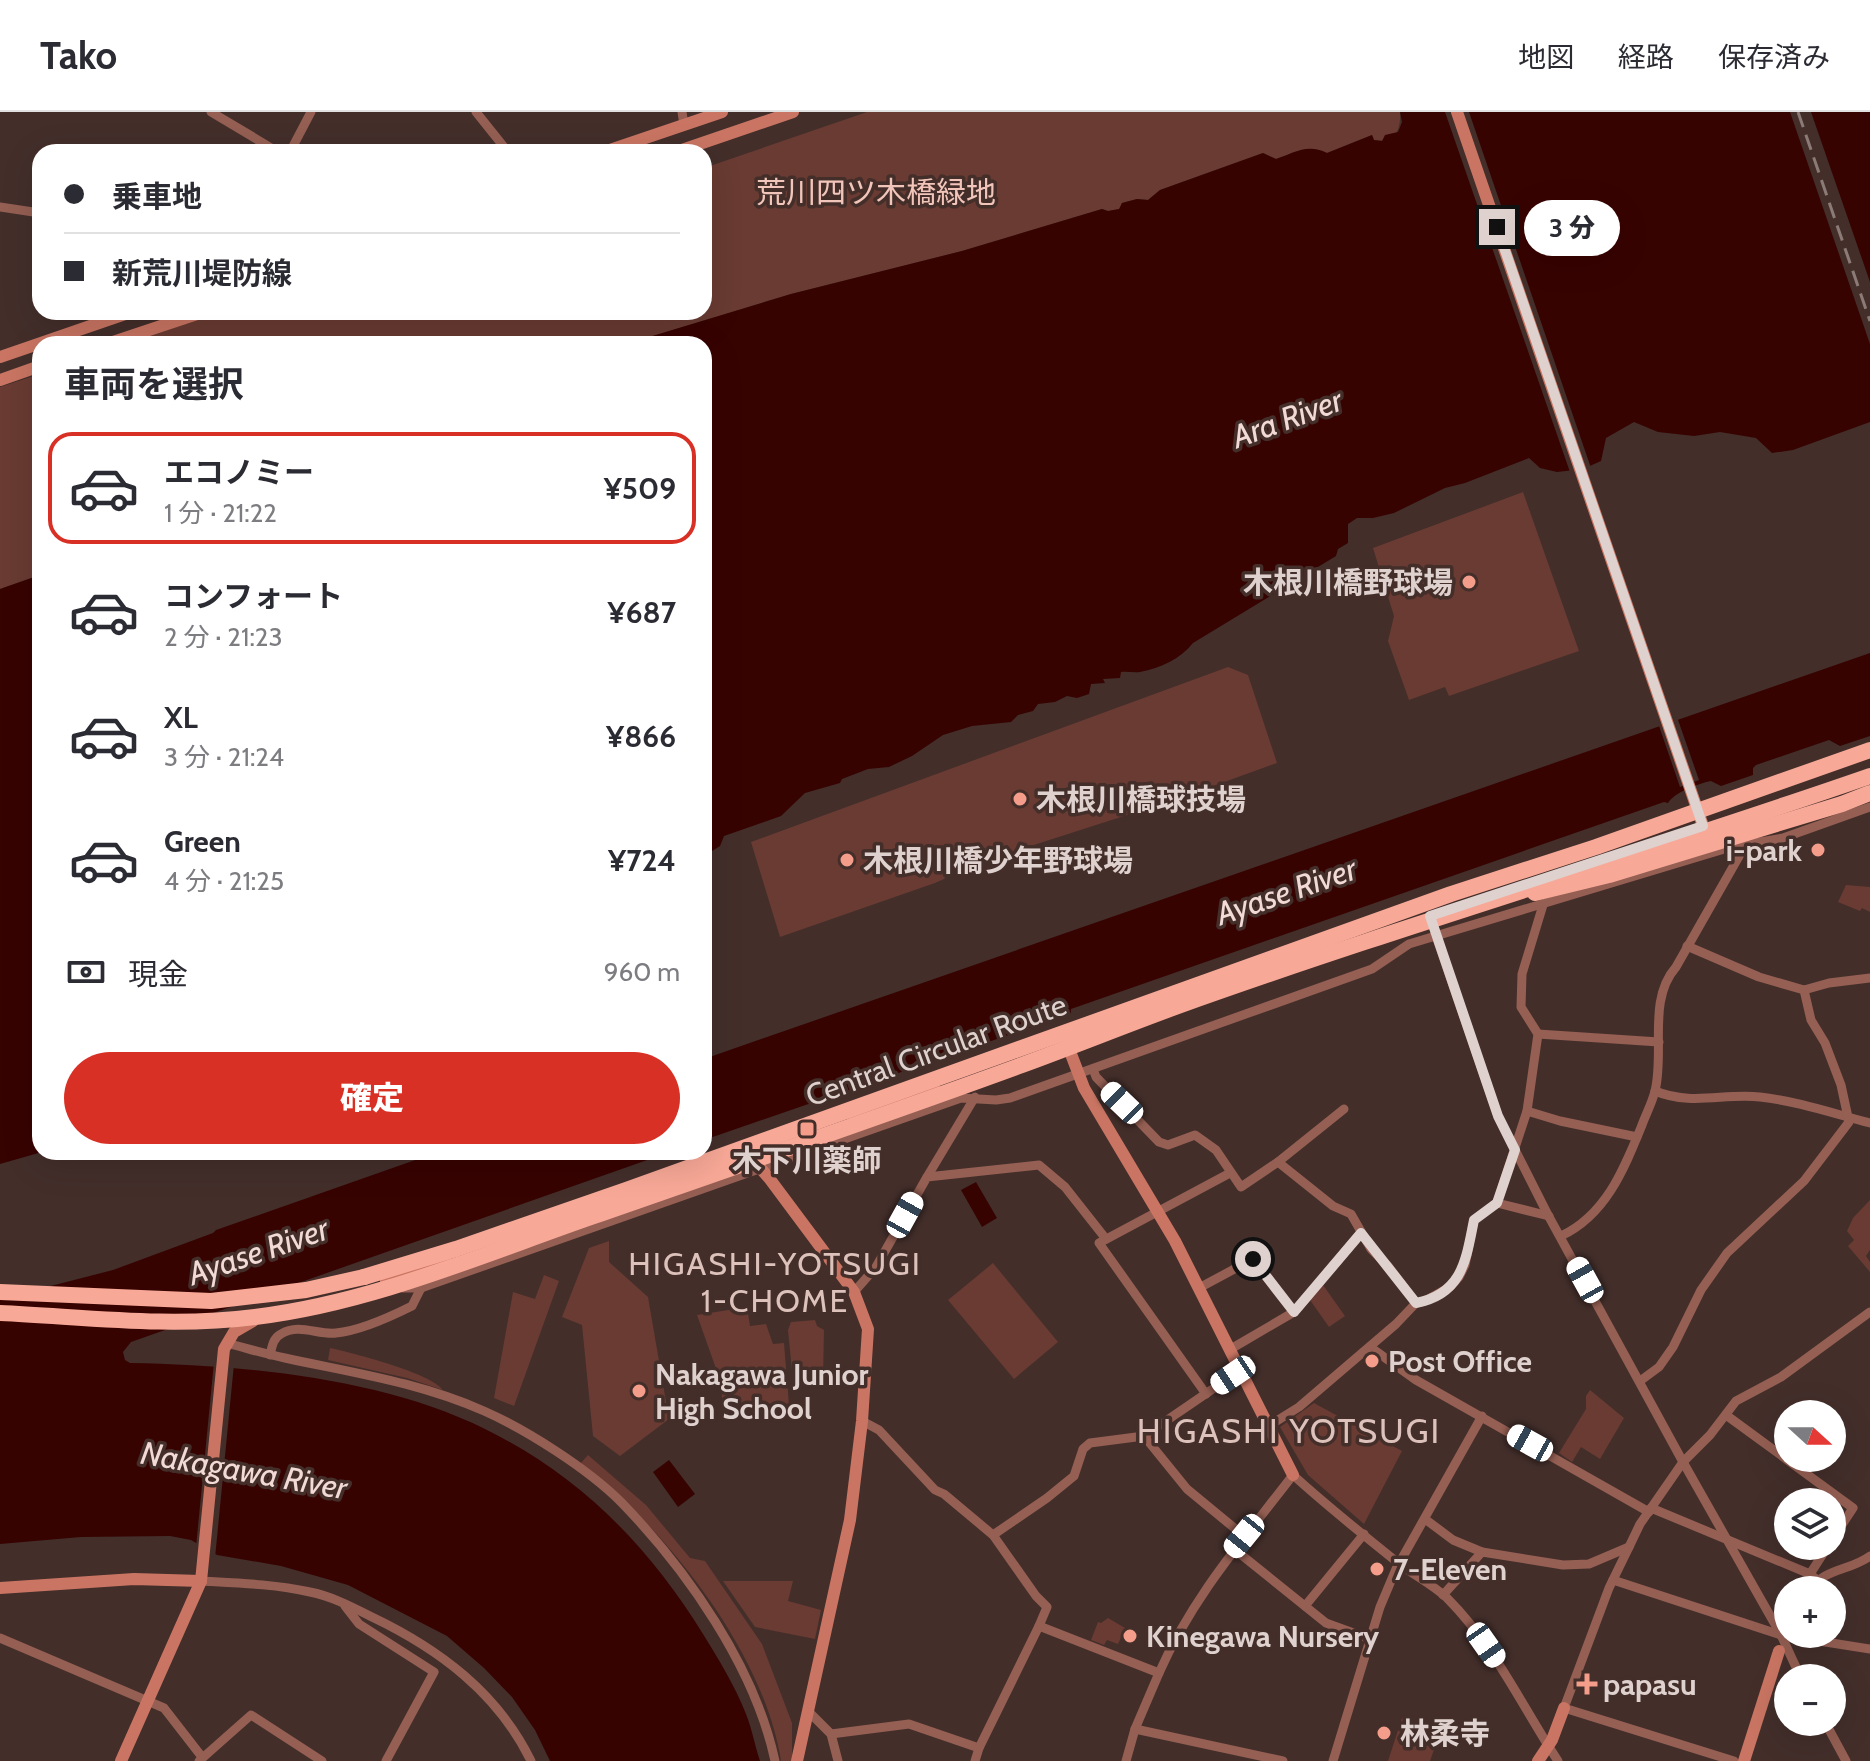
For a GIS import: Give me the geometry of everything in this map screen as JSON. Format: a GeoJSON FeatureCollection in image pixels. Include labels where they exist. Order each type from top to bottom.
{"type":"FeatureCollection","features":[{"type":"Feature","properties":{"kind":"highway","name":"Central Circular Route"},"geometry":{"type":"LineString","coordinates":[[712,1159],[1451,894],[1596,847],[1870,750]]}},
{"type":"Feature","properties":{"kind":"highway"},"geometry":{"type":"LineString","coordinates":[[1596,847],[1870,759]]}},
{"type":"Feature","properties":{"kind":"highway","name":"Central Circular Route"},"geometry":{"type":"LineString","coordinates":[[0,1313],[162,1324],[210,1322],[272,1315],[371,1293],[1021,1065],[1433,916],[1694,836],[1870,774]]}},
{"type":"Feature","properties":{"kind":"highway"},"geometry":{"type":"LineString","coordinates":[[1433,916],[1609,875],[1870,793]]}},
{"type":"Feature","properties":{"kind":"highway","name":"Central Circular Route"},"geometry":{"type":"LineString","coordinates":[[0,1292],[211,1301],[306,1290],[364,1277],[456,1249],[710,1160]]}},
{"type":"Feature","properties":{"kind":"main road"},"geometry":{"type":"LineString","coordinates":[[621,144],[680,116],[722,112]]}},
{"type":"Feature","properties":{"kind":"main road"},"geometry":{"type":"LineString","coordinates":[[699,144],[793,112]]}},
{"type":"Feature","properties":{"kind":"main road"},"geometry":{"type":"LineString","coordinates":[[1457,112],[1703,826]]}},
{"type":"Feature","properties":{"kind":"main road"},"geometry":{"type":"LineString","coordinates":[[59,336],[104,320]]}},
{"type":"Feature","properties":{"kind":"main road"},"geometry":{"type":"LineString","coordinates":[[131,336],[179,320]]}},
{"type":"Feature","properties":{"kind":"main road"},"geometry":{"type":"LineString","coordinates":[[0,357],[32,346]]}},
{"type":"Feature","properties":{"kind":"main road"},"geometry":{"type":"LineString","coordinates":[[0,380],[32,369]]}},
{"type":"Feature","properties":{"kind":"main road"},"geometry":{"type":"LineString","coordinates":[[121,1761],[201,1576],[224,1349],[234,1332],[243,1325],[381,1283],[1066,1041],[1433,916],[1870,774]]}},
{"type":"Feature","properties":{"kind":"main road"},"geometry":{"type":"LineString","coordinates":[[1066,1041],[1078,1074],[1111,1137],[1158,1211],[1293,1475]]}},
{"type":"Feature","properties":{"kind":"main road"},"geometry":{"type":"LineString","coordinates":[[747,1154],[854,1292],[868,1329],[862,1421],[842,1562],[797,1761]]}},
{"type":"Feature","properties":{"kind":"main road"},"geometry":{"type":"LineString","coordinates":[[0,1588],[201,1576]]}},
{"type":"Feature","properties":{"kind":"main road"},"geometry":{"type":"LineString","coordinates":[[1744,1761],[1779,1651]]}},
{"type":"Feature","properties":{"kind":"main road"},"geometry":{"type":"LineString","coordinates":[[1538,1761],[1564,1708]]}},
{"type":"Feature","properties":{"kind":"street"},"geometry":{"type":"LineString","coordinates":[[211,112],[265,144]]}},
{"type":"Feature","properties":{"kind":"street"},"geometry":{"type":"LineString","coordinates":[[294,144],[311,112]]}},
{"type":"Feature","properties":{"kind":"street"},"geometry":{"type":"LineString","coordinates":[[480,114],[502,144]]}},
{"type":"Feature","properties":{"kind":"street"},"geometry":{"type":"LineString","coordinates":[[0,207],[32,212]]}},
{"type":"Feature","properties":{"kind":"street"},"geometry":{"type":"LineString","coordinates":[[381,1283],[392,1287],[421,1288],[961,1098],[1010,1098],[1372,969],[1409,944],[1436,935],[1746,844],[1783,838],[1870,807]]}},
{"type":"Feature","properties":{"kind":"street"},"geometry":{"type":"LineString","coordinates":[[1561,1236],[1586,1221],[1620,1179],[1655,1091],[1660,997],[1667,977],[1746,844]]}},
{"type":"Feature","properties":{"kind":"street"},"geometry":{"type":"LineString","coordinates":[[1267,1427],[1299,1407],[1416,1303],[1450,1287],[1459,1277],[1465,1265],[1474,1220],[1497,1203],[1527,1111],[1538,1034],[1521,1007],[1522,974],[1543,905]]}},
{"type":"Feature","properties":{"kind":"street"},"geometry":{"type":"LineString","coordinates":[[1433,916],[1436,935],[1498,1116],[1683,1462],[1774,1622]]}},
{"type":"Feature","properties":{"kind":"street"},"geometry":{"type":"LineString","coordinates":[[1687,946],[1759,977],[1804,990],[1829,983],[1870,978]]}},
{"type":"Feature","properties":{"kind":"street"},"geometry":{"type":"LineString","coordinates":[[1640,1381],[1659,1367],[1673,1347],[1701,1290],[1727,1253],[1804,1181],[1849,1122],[1841,1085],[1825,1043],[1811,1020],[1804,990]]}},
{"type":"Feature","properties":{"kind":"street"},"geometry":{"type":"LineString","coordinates":[[1538,1034],[1659,1042]]}},
{"type":"Feature","properties":{"kind":"street"},"geometry":{"type":"LineString","coordinates":[[1093,1069],[1096,1077],[1159,1142],[1168,1145],[1195,1135],[1216,1150],[1241,1187],[1278,1162],[1344,1109]]}},
{"type":"Feature","properties":{"kind":"street"},"geometry":{"type":"LineString","coordinates":[[973,1075],[980,1098]]}},
{"type":"Feature","properties":{"kind":"street"},"geometry":{"type":"LineString","coordinates":[[1655,1091],[1672,1098],[1755,1096],[1870,1123]]}},
{"type":"Feature","properties":{"kind":"street"},"geometry":{"type":"LineString","coordinates":[[854,1292],[876,1267],[927,1177],[980,1098]]}},
{"type":"Feature","properties":{"kind":"street"},"geometry":{"type":"LineString","coordinates":[[1527,1111],[1637,1137]]}},
{"type":"Feature","properties":{"kind":"street"},"geometry":{"type":"LineString","coordinates":[[1278,1162],[1333,1206],[1351,1214],[1361,1233],[1416,1303]]}},
{"type":"Feature","properties":{"kind":"street"},"geometry":{"type":"LineString","coordinates":[[927,1177],[1039,1165],[1065,1187],[1106,1239]]}},
{"type":"Feature","properties":{"kind":"street"},"geometry":{"type":"LineString","coordinates":[[1206,1394],[1099,1243],[1230,1173]]}},
{"type":"Feature","properties":{"kind":"street"},"geometry":{"type":"LineString","coordinates":[[1497,1203],[1549,1216]]}},
{"type":"Feature","properties":{"kind":"street"},"geometry":{"type":"LineString","coordinates":[[1229,1350],[1294,1312],[1361,1233]]}},
{"type":"Feature","properties":{"kind":"street"},"geometry":{"type":"LineString","coordinates":[[1199,1288],[1253,1259],[1294,1312]]}},
{"type":"Feature","properties":{"kind":"street"},"geometry":{"type":"LineString","coordinates":[[270,1355],[274,1341],[281,1334],[302,1329],[343,1332],[412,1306],[421,1288]]}},
{"type":"Feature","properties":{"kind":"street"},"geometry":{"type":"LineString","coordinates":[[1734,1761],[1564,1708],[1613,1580],[1650,1510],[1683,1462],[1710,1435],[1736,1401],[1781,1377],[1870,1312]]}},
{"type":"Feature","properties":{"kind":"street"},"geometry":{"type":"LineString","coordinates":[[1370,1347],[1416,1380],[1650,1510],[1812,1576]]}},
{"type":"Feature","properties":{"kind":"street"},"geometry":{"type":"LineString","coordinates":[[224,1349],[339,1367],[418,1387],[487,1412],[542,1443],[619,1500],[690,1585],[718,1628],[751,1690],[775,1761]]}},
{"type":"Feature","properties":{"kind":"street"},"geometry":{"type":"LineString","coordinates":[[993,1535],[1074,1476],[1083,1449],[1090,1443],[1144,1436],[1239,1371]]}},
{"type":"Feature","properties":{"kind":"street"},"geometry":{"type":"LineString","coordinates":[[1726,1415],[1826,1488]]}},
{"type":"Feature","properties":{"kind":"street"},"geometry":{"type":"LineString","coordinates":[[1333,1761],[1370,1639],[1398,1563],[1482,1416]]}},
{"type":"Feature","properties":{"kind":"street"},"geometry":{"type":"LineString","coordinates":[[862,1421],[879,1430],[935,1490],[993,1535],[1047,1607],[975,1761]]}},
{"type":"Feature","properties":{"kind":"street"},"geometry":{"type":"LineString","coordinates":[[1144,1436],[1187,1489],[1244,1536]]}},
{"type":"Feature","properties":{"kind":"street"},"geometry":{"type":"LineString","coordinates":[[1126,1761],[1135,1729],[1170,1647],[1234,1549],[1293,1475],[1398,1563],[1443,1595],[1476,1630],[1558,1761]]}},
{"type":"Feature","properties":{"kind":"street"},"geometry":{"type":"LineString","coordinates":[[1846,1503],[1853,1508],[1846,1519]]}},
{"type":"Feature","properties":{"kind":"street"},"geometry":{"type":"LineString","coordinates":[[1425,1519],[1453,1540],[1482,1552],[1563,1565],[1589,1564],[1629,1547]]}},
{"type":"Feature","properties":{"kind":"street"},"geometry":{"type":"LineString","coordinates":[[1305,1606],[1364,1534]]}},
{"type":"Feature","properties":{"kind":"street"},"geometry":{"type":"LineString","coordinates":[[1234,1549],[1326,1623],[1370,1639]]}},
{"type":"Feature","properties":{"kind":"street"},"geometry":{"type":"LineString","coordinates":[[1443,1595],[1482,1552]]}},
{"type":"Feature","properties":{"kind":"street"},"geometry":{"type":"LineString","coordinates":[[1817,1576],[1870,1556]]}},
{"type":"Feature","properties":{"kind":"street"},"geometry":{"type":"LineString","coordinates":[[201,1576],[313,1592],[398,1629],[443,1657],[474,1683],[510,1722],[531,1761]]}},
{"type":"Feature","properties":{"kind":"street"},"geometry":{"type":"LineString","coordinates":[[1613,1580],[1774,1633]]}},
{"type":"Feature","properties":{"kind":"street"},"geometry":{"type":"LineString","coordinates":[[343,1603],[359,1624],[434,1672],[386,1761]]}},
{"type":"Feature","properties":{"kind":"street"},"geometry":{"type":"LineString","coordinates":[[1039,1626],[1159,1673]]}},
{"type":"Feature","properties":{"kind":"street"},"geometry":{"type":"LineString","coordinates":[[0,1638],[147,1700],[170,1714],[201,1759],[251,1715],[322,1761]]}},
{"type":"Feature","properties":{"kind":"street"},"geometry":{"type":"LineString","coordinates":[[1846,1645],[1870,1649]]}},
{"type":"Feature","properties":{"kind":"street"},"geometry":{"type":"LineString","coordinates":[[809,1712],[831,1734],[838,1761]]}},
{"type":"Feature","properties":{"kind":"street"},"geometry":{"type":"LineString","coordinates":[[831,1734],[909,1724],[979,1748]]}},
{"type":"Feature","properties":{"kind":"street"},"geometry":{"type":"LineString","coordinates":[[1135,1729],[1283,1761]]}},
{"type":"Feature","properties":{"kind":"street"},"geometry":{"type":"LineString","coordinates":[[1833,1736],[1846,1761]]}},
{"type":"Feature","properties":{"kind":"green space","name":"荒川四ツ木橋緑地"},"geometry":{"type":"Polygon","coordinates":[[[867,112],[1400,112],[1396,134],[1387,139],[1374,140],[1372,135],[1327,153],[1307,149],[1276,159],[1263,153],[1160,190],[1148,200],[1122,203],[1120,209],[1102,209],[962,251],[791,294],[712,318],[712,165],[867,112]]]}},
{"type":"Feature","properties":{"kind":"green space","name":"荒川四ツ木橋緑地"},"geometry":{"type":"Polygon","coordinates":[[[196,320],[706,320],[653,336],[150,336],[196,320]]]}},
{"type":"Feature","properties":{"kind":"green space"},"geometry":{"type":"Polygon","coordinates":[[[32,377],[32,578],[0,589],[0,387],[32,377]]]}},
{"type":"Feature","properties":{"kind":"green space","name":"木根川橋野球場"},"geometry":{"type":"Polygon","coordinates":[[[1523,492],[1579,651],[1449,696],[1445,687],[1409,700],[1388,641],[1394,616],[1373,548],[1523,492]]]}},
{"type":"Feature","properties":{"kind":"green space"},"geometry":{"type":"Polygon","coordinates":[[[1228,667],[1248,675],[1277,763],[1180,798],[950,872],[935,883],[780,937],[751,842],[1228,667]]]}},
{"type":"Feature","properties":{"kind":"green space"},"geometry":{"type":"Polygon","coordinates":[[[1846,885],[1870,887],[1870,912],[1838,902],[1846,885]]]}},
{"type":"Feature","properties":{"kind":"green space"},"geometry":{"type":"Polygon","coordinates":[[[1870,1200],[1870,1250],[1866,1256],[1870,1262],[1870,1272],[1848,1246],[1854,1240],[1847,1231],[1853,1218],[1870,1200]]]}},
{"type":"Feature","properties":{"kind":"green space"},"geometry":{"type":"Polygon","coordinates":[[[609,1241],[609,1262],[648,1297],[669,1419],[620,1456],[593,1436],[582,1325],[562,1317],[589,1248],[609,1241]]]}},
{"type":"Feature","properties":{"kind":"green space"},"geometry":{"type":"Polygon","coordinates":[[[993,1263],[1058,1342],[1014,1379],[948,1300],[993,1263]]]}},
{"type":"Feature","properties":{"kind":"green space"},"geometry":{"type":"Polygon","coordinates":[[[544,1275],[559,1281],[514,1406],[494,1398],[513,1292],[535,1299],[544,1275]]]}},
{"type":"Feature","properties":{"kind":"green space"},"geometry":{"type":"Polygon","coordinates":[[[1323,1285],[1345,1316],[1329,1327],[1310,1300],[1323,1285]]]}},
{"type":"Feature","properties":{"kind":"green space"},"geometry":{"type":"Polygon","coordinates":[[[747,1307],[750,1326],[766,1324],[773,1344],[784,1343],[789,1405],[723,1405],[720,1380],[697,1315],[747,1307]]]}},
{"type":"Feature","properties":{"kind":"green space"},"geometry":{"type":"Polygon","coordinates":[[[815,1320],[817,1326],[824,1330],[823,1382],[793,1381],[788,1330],[791,1322],[815,1320]]]}},
{"type":"Feature","properties":{"kind":"green space"},"geometry":{"type":"Polygon","coordinates":[[[330,1348],[408,1371],[443,1390],[407,1378],[328,1360],[330,1348]]]}},
{"type":"Feature","properties":{"kind":"green space"},"geometry":{"type":"Polygon","coordinates":[[[1590,1390],[1624,1418],[1600,1459],[1581,1447],[1572,1462],[1559,1453],[1586,1409],[1586,1396],[1590,1390]]]}},
{"type":"Feature","properties":{"kind":"green space"},"geometry":{"type":"Polygon","coordinates":[[[1314,1403],[1402,1451],[1364,1524],[1308,1475],[1280,1427],[1314,1403]]]}},
{"type":"Feature","properties":{"kind":"green space"},"geometry":{"type":"Polygon","coordinates":[[[588,1455],[646,1505],[690,1558],[705,1561],[762,1644],[792,1723],[792,1761],[781,1761],[771,1720],[755,1678],[733,1636],[677,1557],[613,1491],[580,1464],[588,1455]]]}},
{"type":"Feature","properties":{"kind":"green space"},"geometry":{"type":"Polygon","coordinates":[[[723,1581],[793,1581],[788,1601],[821,1610],[815,1639],[755,1627],[723,1581]]]}},
{"type":"Feature","properties":{"kind":"green space"},"geometry":{"type":"Polygon","coordinates":[[[1108,1618],[1125,1628],[1118,1644],[1107,1640],[1104,1645],[1091,1640],[1098,1622],[1108,1618]]]}},
{"type":"Feature","properties":{"kind":"green space"},"geometry":{"type":"Polygon","coordinates":[[[1402,1718],[1441,1730],[1430,1761],[1388,1761],[1402,1718]]]}},
{"type":"Feature","properties":{"kind":"water","name":"Ara River"},"geometry":{"type":"Polygon","coordinates":[[[1400,112],[1870,112],[1870,422],[1793,450],[1772,453],[1756,438],[1720,432],[1694,436],[1658,432],[1634,422],[1606,438],[1601,461],[1583,469],[1557,472],[1540,468],[1529,458],[1445,488],[1394,513],[1357,518],[1348,524],[1348,543],[1338,549],[1336,556],[1193,643],[1170,662],[1140,672],[1121,672],[1120,678],[1103,679],[1105,683],[1091,684],[1089,694],[1038,704],[1033,711],[1018,715],[1011,722],[972,726],[943,735],[889,767],[868,769],[842,779],[840,783],[805,793],[781,816],[724,836],[720,846],[712,851],[712,336],[652,336],[791,294],[962,251],[1102,209],[1119,209],[1122,203],[1148,200],[1160,190],[1263,153],[1276,159],[1307,149],[1327,153],[1372,135],[1374,140],[1382,141],[1385,135],[1398,132],[1402,122],[1400,112]]]}},
{"type":"Feature","properties":{"kind":"water"},"geometry":{"type":"Polygon","coordinates":[[[32,578],[32,1155],[0,1164],[0,589],[32,578]]]}},
{"type":"Feature","properties":{"kind":"water","name":"Ayase River"},"geometry":{"type":"Polygon","coordinates":[[[1870,653],[1870,736],[1840,746],[1829,740],[1756,765],[1753,775],[1721,786],[1711,781],[1699,784],[1681,792],[1668,803],[1071,1009],[1071,1013],[712,1137],[712,1056],[1870,653]]]}},
{"type":"Feature","properties":{"kind":"water"},"geometry":{"type":"Polygon","coordinates":[[[415,1160],[647,1160],[131,1342],[123,1352],[125,1360],[130,1363],[265,1371],[357,1386],[402,1397],[485,1429],[551,1468],[581,1491],[635,1542],[682,1602],[732,1683],[748,1720],[760,1761],[550,1761],[535,1730],[512,1697],[484,1668],[447,1636],[348,1585],[281,1566],[217,1555],[191,1540],[170,1536],[81,1537],[0,1544],[0,1299],[113,1270],[415,1160]]]}},
{"type":"Feature","properties":{"kind":"water"},"geometry":{"type":"Polygon","coordinates":[[[976,1182],[997,1218],[982,1227],[961,1190],[976,1182]]]}},
{"type":"Feature","properties":{"kind":"water"},"geometry":{"type":"Polygon","coordinates":[[[669,1460],[695,1494],[678,1507],[653,1472],[669,1460]]]}},
{"type":"Feature","properties":{"kind":"pier"},"geometry":{"type":"Polygon","coordinates":[[[1445,112],[1469,112],[1592,471],[1571,475],[1445,112]]]}},
{"type":"Feature","properties":{"kind":"pier"},"geometry":{"type":"Polygon","coordinates":[[[1790,112],[1811,112],[1870,282],[1870,344],[1790,112]]]}},
{"type":"Feature","properties":{"kind":"pier"},"geometry":{"type":"Polygon","coordinates":[[[1677,717],[1699,780],[1680,787],[1658,723],[1677,717]]]}},
{"type":"Feature","properties":{"kind":"pier"},"geometry":{"type":"Polygon","coordinates":[[[214,1362],[234,1364],[215,1558],[196,1547],[214,1362]]]}},
{"type":"Feature","properties":{"kind":"railway"},"geometry":{"type":"LineString","coordinates":[[1798,112],[1870,321]]}},
{"type":"Feature","properties":{"kind":"place","name":"木根川橋野球場"},"geometry":{"type":"Point","coordinates":[1469,582]}},
{"type":"Feature","properties":{"kind":"place","name":"木根川橋球技場"},"geometry":{"type":"Point","coordinates":[1020,799]}},
{"type":"Feature","properties":{"kind":"place","name":"i-park"},"geometry":{"type":"Point","coordinates":[1818,850]}},
{"type":"Feature","properties":{"kind":"place","name":"木根川橋少年野球場"},"geometry":{"type":"Point","coordinates":[847,860]}},
{"type":"Feature","properties":{"kind":"place","name":"木下川薬師"},"geometry":{"type":"Point","coordinates":[807,1129]}},
{"type":"Feature","properties":{"kind":"place","name":"Post Office"},"geometry":{"type":"Point","coordinates":[1372,1361]}},
{"type":"Feature","properties":{"kind":"place","name":"Nakagawa Junior High School"},"geometry":{"type":"Point","coordinates":[639,1391]}},
{"type":"Feature","properties":{"kind":"place","name":"7-Eleven"},"geometry":{"type":"Point","coordinates":[1377,1569]}},
{"type":"Feature","properties":{"kind":"place","name":"Kinegawa Nursery"},"geometry":{"type":"Point","coordinates":[1130,1636]}},
{"type":"Feature","properties":{"kind":"place","name":"papasu"},"geometry":{"type":"Point","coordinates":[1587,1684]}},
{"type":"Feature","properties":{"kind":"place","name":"林柔寺"},"geometry":{"type":"Point","coordinates":[1384,1733]}},
{"type":"Feature","properties":{"kind":"district","name":"HIGASHI-YOTSUGI 1-CHOME"},"geometry":{"type":"Point","coordinates":[775,1282]}},
{"type":"Feature","properties":{"kind":"district","name":"HIGASHI YOTSUGI"},"geometry":{"type":"Point","coordinates":[1289,1431]}},
{"type":"Feature","properties":{"kind":"route"},"geometry":{"type":"LineString","coordinates":[[1253,1259],[1294,1312],[1361,1233],[1416,1303],[1450,1287],[1465,1265],[1474,1220],[1497,1203],[1515,1150],[1498,1116],[1430,916],[1703,826],[1497,227]]}},
{"type":"Feature","properties":{"kind":"water label","name":"Nakagawa River"},"geometry":{"type":"Point","coordinates":[244,1470]}}]}
